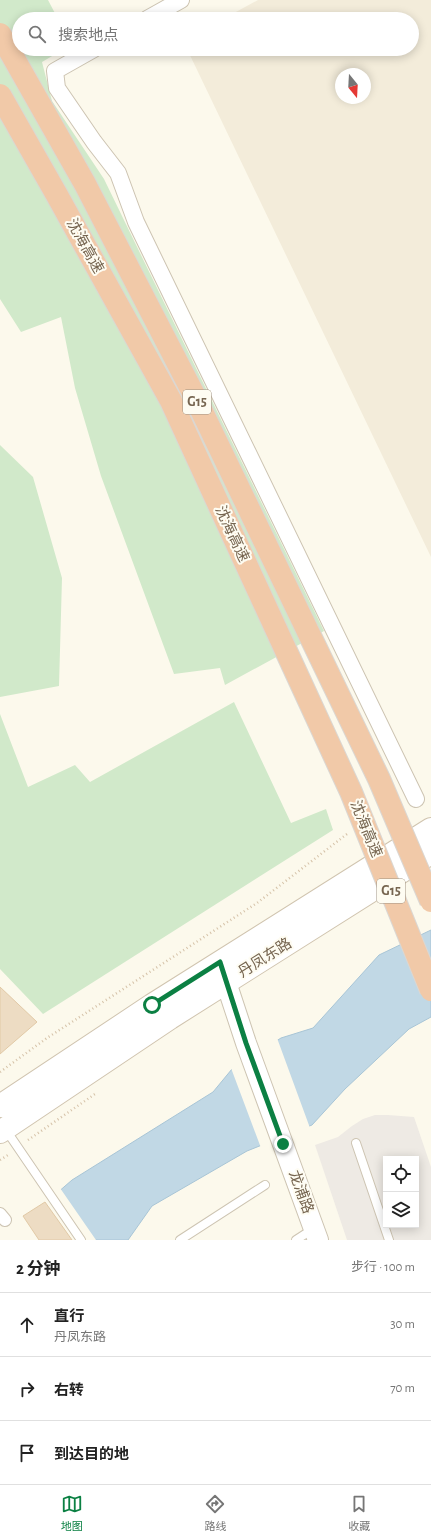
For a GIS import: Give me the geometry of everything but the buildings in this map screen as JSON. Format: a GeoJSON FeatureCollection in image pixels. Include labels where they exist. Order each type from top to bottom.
{"type":"FeatureCollection","features":[{"type":"Feature","properties":{"kind":"highway","name":"沈海高速"},"geometry":{"type":"LineString","coordinates":[[0,34],[12,55]]}},
{"type":"Feature","properties":{"kind":"highway","name":"沈海高速"},"geometry":{"type":"LineString","coordinates":[[12,56],[85,184],[192,391],[379,779],[431,901]]}},
{"type":"Feature","properties":{"kind":"highway","name":"沈海高速"},"geometry":{"type":"LineString","coordinates":[[0,95],[171,401],[351,792],[431,990]]}},
{"type":"Feature","properties":{"kind":"main road","name":"丹凤东路"},"geometry":{"type":"LineString","coordinates":[[0,1106],[220,962],[431,829]]}},
{"type":"Feature","properties":{"kind":"main road","name":"丹凤东路"},"geometry":{"type":"LineString","coordinates":[[2,1131],[170,1018],[431,853]]}},
{"type":"Feature","properties":{"kind":"street"},"geometry":{"type":"LineString","coordinates":[[160,12],[181,0]]}},
{"type":"Feature","properties":{"kind":"street"},"geometry":{"type":"LineString","coordinates":[[82,56],[55,71],[57,88],[94,142],[118,173],[136,222],[416,799]]}},
{"type":"Feature","properties":{"kind":"street","name":"龙浦路"},"geometry":{"type":"LineString","coordinates":[[220,962],[241,1028],[316,1234]]}},
{"type":"Feature","properties":{"kind":"lane"},"geometry":{"type":"LineString","coordinates":[[2,1131],[48,1191],[81,1240]]}},
{"type":"Feature","properties":{"kind":"lane"},"geometry":{"type":"LineString","coordinates":[[356,1143],[389,1240]]}},
{"type":"Feature","properties":{"kind":"lane"},"geometry":{"type":"LineString","coordinates":[[180,1240],[265,1184]]}},
{"type":"Feature","properties":{"kind":"lane"},"geometry":{"type":"LineString","coordinates":[[296,1240],[316,1234]]}},
{"type":"Feature","properties":{"kind":"path"},"geometry":{"type":"LineString","coordinates":[[0,1072],[47,1038],[257,903],[350,832]]}},
{"type":"Feature","properties":{"kind":"shaded area"},"geometry":{"type":"Polygon","coordinates":[[[258,0],[431,0],[431,557],[190,56],[419,56],[419,12],[236,12],[258,0]]]}},
{"type":"Feature","properties":{"kind":"shaded area"},"geometry":{"type":"Polygon","coordinates":[[[375,1115],[414,1117],[431,1167],[431,1240],[347,1240],[315,1145],[338,1137],[363,1119],[375,1115]]]}},
{"type":"Feature","properties":{"kind":"green space"},"geometry":{"type":"Polygon","coordinates":[[[0,0],[48,0],[54,12],[12,12],[12,56],[52,56],[42,62],[52,101],[104,179],[324,631],[225,685],[220,668],[174,674],[101,476],[75,388],[61,317],[21,332],[0,299],[0,0]]]}},
{"type":"Feature","properties":{"kind":"green space"},"geometry":{"type":"Polygon","coordinates":[[[0,445],[33,477],[62,578],[59,686],[0,697],[0,445]]]}},
{"type":"Feature","properties":{"kind":"green space"},"geometry":{"type":"Polygon","coordinates":[[[234,702],[291,823],[326,809],[333,830],[43,1014],[0,969],[0,714],[28,787],[75,765],[90,782],[234,702]]]}},
{"type":"Feature","properties":{"kind":"water"},"geometry":{"type":"Polygon","coordinates":[[[431,930],[431,1017],[409,1029],[345,1089],[312,1125],[247,1151],[152,1206],[128,1240],[3,1240],[72,1180],[213,1092],[232,1069],[281,1038],[313,1028],[379,955],[431,930]]]}},
{"type":"Feature","properties":{"kind":"pier"},"geometry":{"type":"Polygon","coordinates":[[[277,1038],[310,1128],[261,1148],[231,1068],[277,1038]]]}},
{"type":"Feature","properties":{"kind":"pier"},"geometry":{"type":"Polygon","coordinates":[[[60,1188],[96,1240],[1,1240],[1,1238],[60,1188]]]}},
{"type":"Feature","properties":{"kind":"route"},"geometry":{"type":"LineString","coordinates":[[152,1005],[220,962],[246,1043],[283,1144]]}}]}
